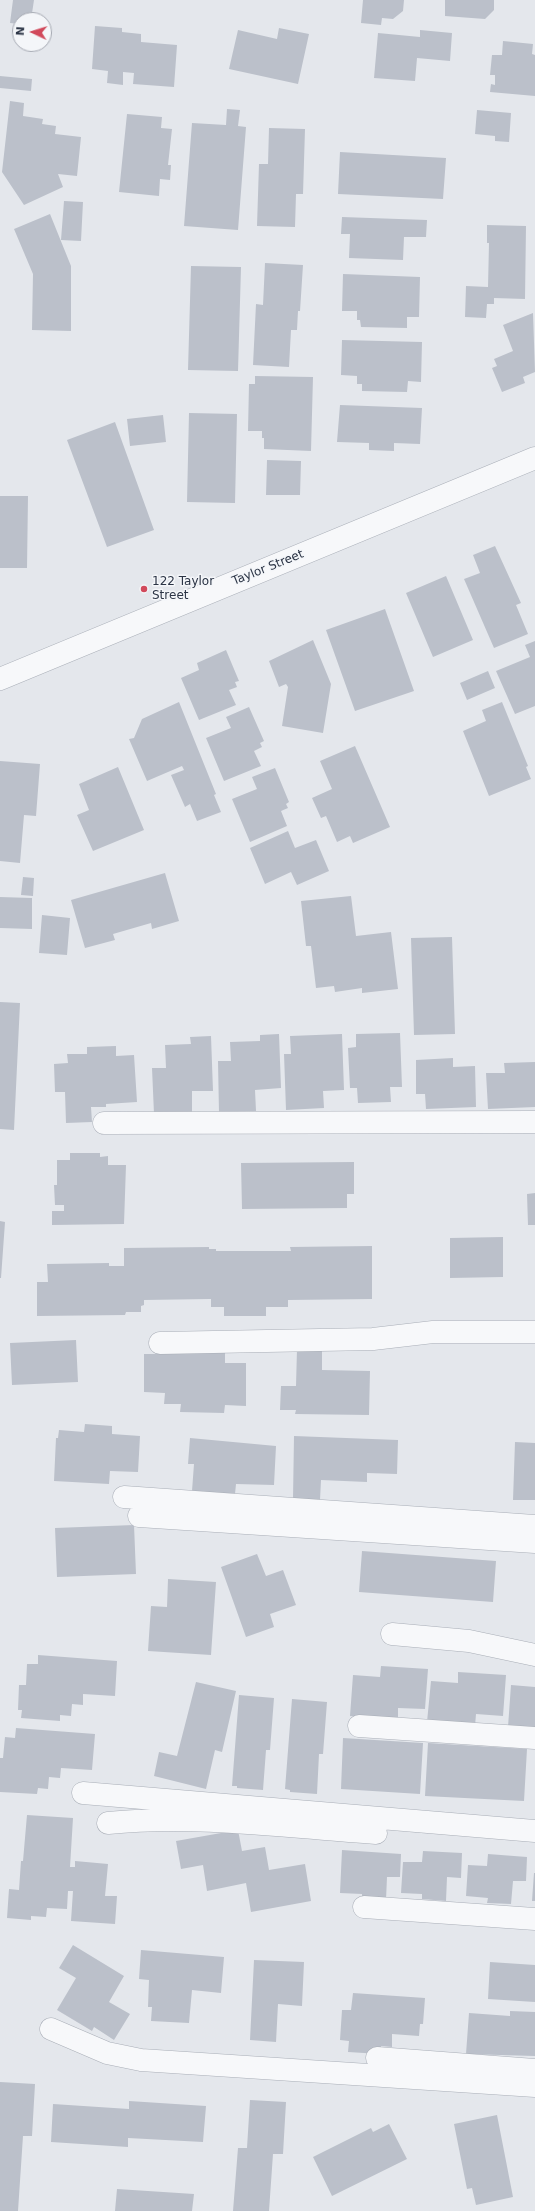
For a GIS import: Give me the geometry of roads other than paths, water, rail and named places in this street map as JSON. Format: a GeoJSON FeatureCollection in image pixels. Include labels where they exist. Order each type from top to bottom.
{"type":"FeatureCollection","features":[{"type":"Feature","properties":{"kind":"street","name":"Taylor Street"},"geometry":{"type":"LineString","coordinates":[[0,679],[535,458]]}},
{"type":"Feature","properties":{"kind":"street"},"geometry":{"type":"LineString","coordinates":[[104,1124],[535,1122]]}},
{"type":"Feature","properties":{"kind":"street"},"geometry":{"type":"LineString","coordinates":[[160,1342],[373,1339],[433,1332],[535,1332]]}},
{"type":"Feature","properties":{"kind":"street"},"geometry":{"type":"LineString","coordinates":[[124,1497],[535,1526]]}},
{"type":"Feature","properties":{"kind":"street"},"geometry":{"type":"LineString","coordinates":[[139,1516],[535,1542]]}},
{"type":"Feature","properties":{"kind":"street"},"geometry":{"type":"LineString","coordinates":[[392,1634],[469,1641],[535,1656]]}},
{"type":"Feature","properties":{"kind":"street"},"geometry":{"type":"LineString","coordinates":[[359,1726],[535,1738]]}},
{"type":"Feature","properties":{"kind":"street"},"geometry":{"type":"LineString","coordinates":[[83,1794],[535,1831]]}},
{"type":"Feature","properties":{"kind":"street"},"geometry":{"type":"LineString","coordinates":[[108,1823],[143,1819],[180,1819],[535,1844]]}},
{"type":"Feature","properties":{"kind":"street"},"geometry":{"type":"LineString","coordinates":[[364,1907],[535,1919]]}},
{"type":"Feature","properties":{"kind":"street"},"geometry":{"type":"LineString","coordinates":[[51,2029],[107,2053],[141,2060],[535,2086]]}},
{"type":"Feature","properties":{"kind":"street"},"geometry":{"type":"LineString","coordinates":[[377,2058],[535,2070]]}},
{"type":"Feature","properties":{"kind":"place","name":"122 Taylor Street"},"geometry":{"type":"Point","coordinates":[144,589]}}]}
